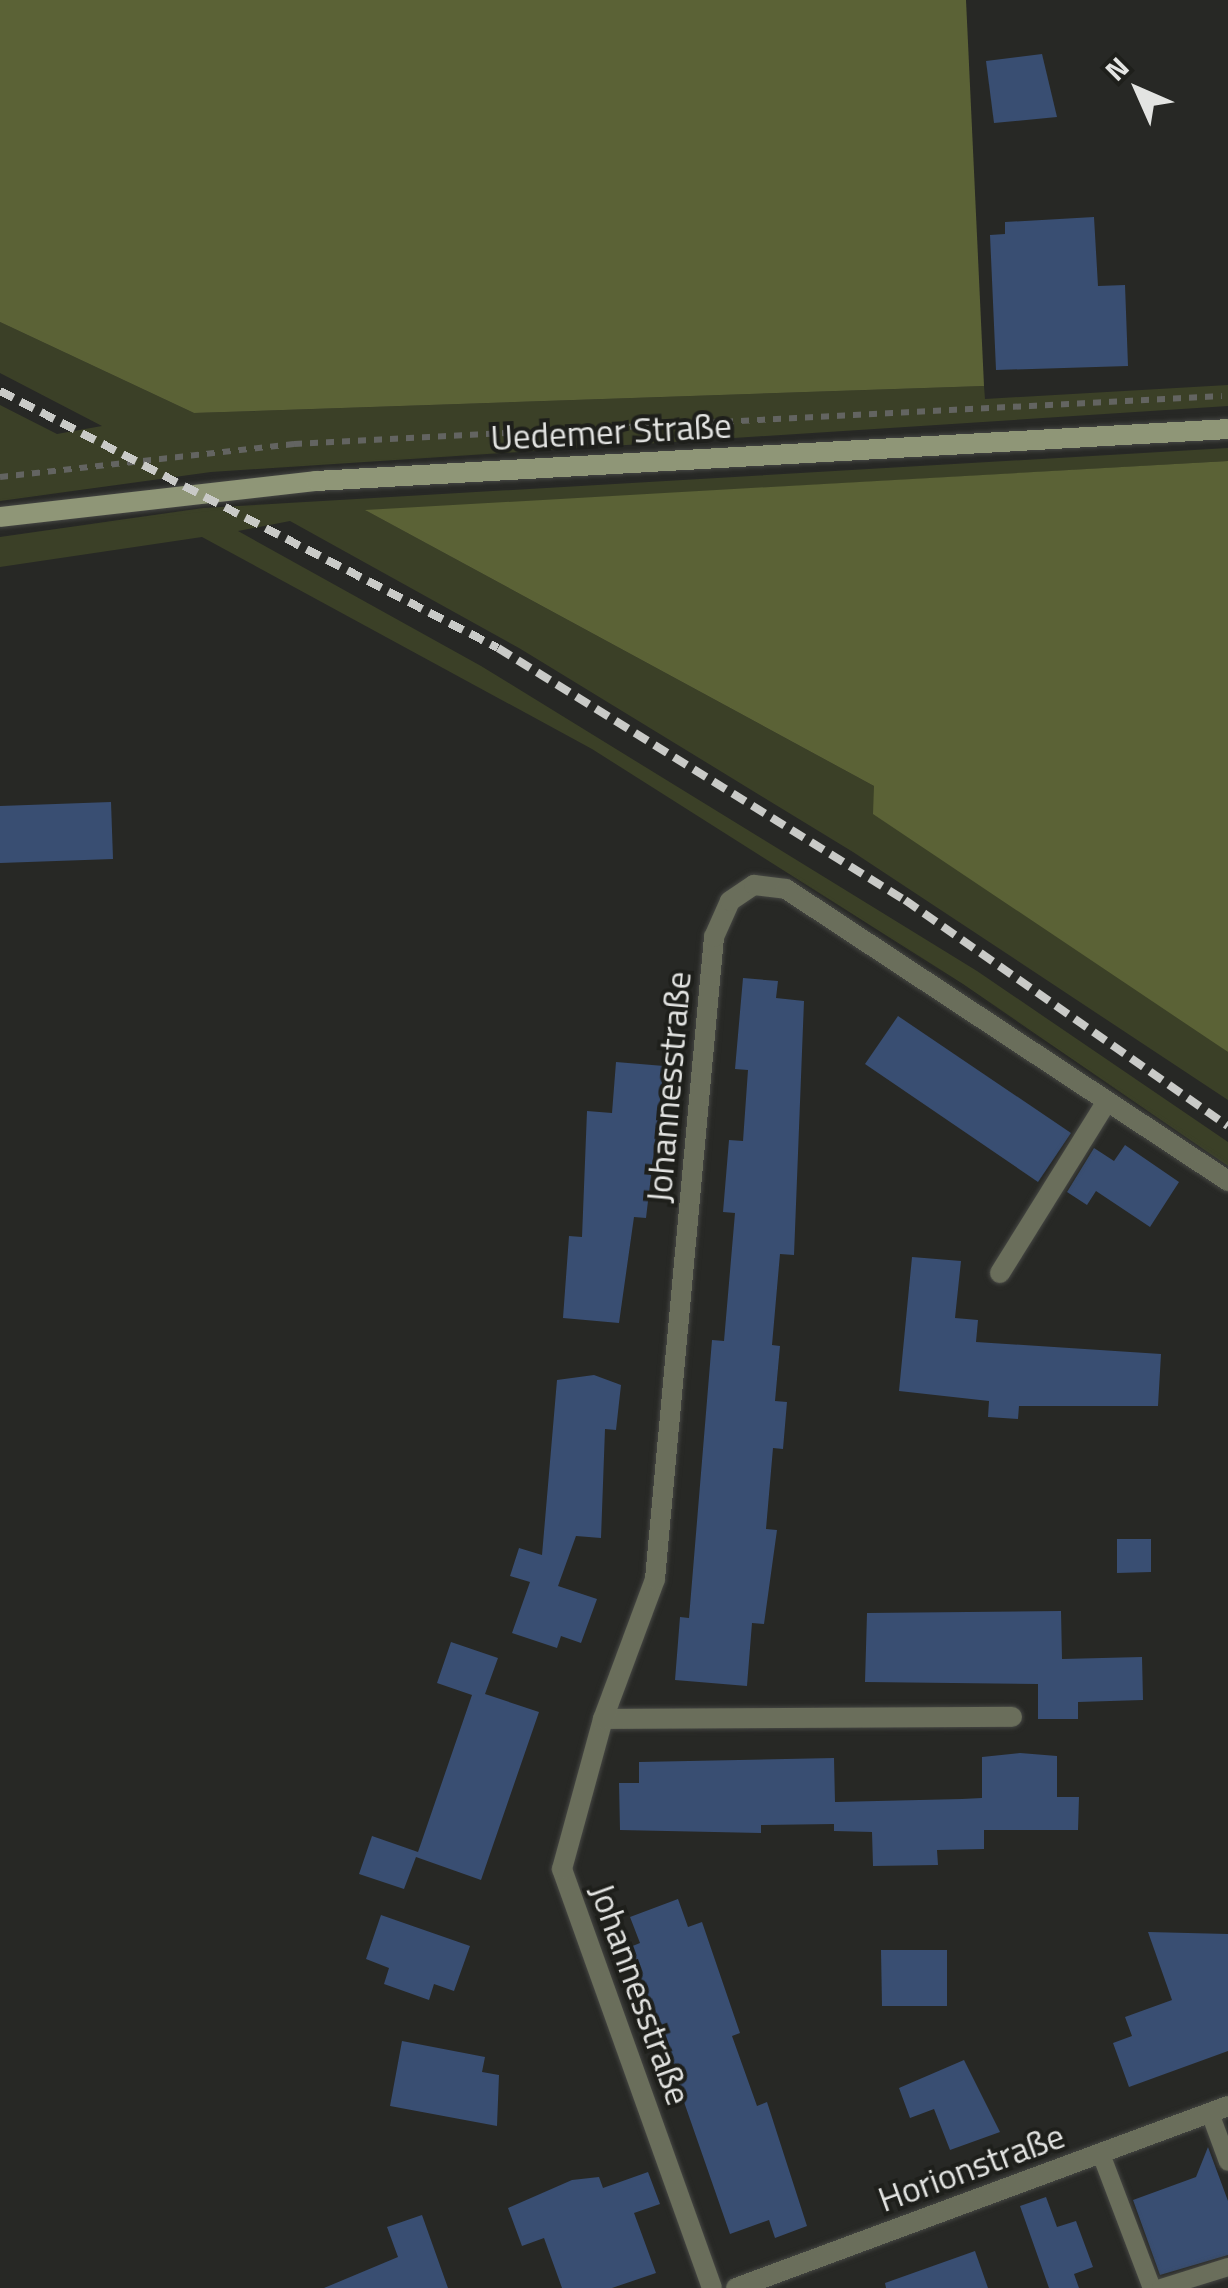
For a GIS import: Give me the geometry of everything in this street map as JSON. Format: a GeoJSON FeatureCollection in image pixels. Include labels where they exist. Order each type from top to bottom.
{"type":"FeatureCollection","features":[{"type":"Feature","properties":{"kind":"main road","name":"Uedemer Straße"},"geometry":{"type":"LineString","coordinates":[[0,517],[316,481],[1228,429]]}},
{"type":"Feature","properties":{"kind":"street","name":"Johannesstraße"},"geometry":{"type":"LineString","coordinates":[[712,2288],[562,1869],[603,1718],[656,1578],[714,937],[730,901],[754,885],[786,889],[1228,1182]]}},
{"type":"Feature","properties":{"kind":"street"},"geometry":{"type":"LineString","coordinates":[[1000,1272],[1106,1104]]}},
{"type":"Feature","properties":{"kind":"street"},"geometry":{"type":"LineString","coordinates":[[603,1718],[1012,1717]]}},
{"type":"Feature","properties":{"kind":"street","name":"Horionstraße"},"geometry":{"type":"LineString","coordinates":[[736,2288],[1219,2110]]}},
{"type":"Feature","properties":{"kind":"lane"},"geometry":{"type":"LineString","coordinates":[[1219,2110],[1228,2162]]}},
{"type":"Feature","properties":{"kind":"lane"},"geometry":{"type":"LineString","coordinates":[[1101,2154],[1152,2288]]}},
{"type":"Feature","properties":{"kind":"lane"},"geometry":{"type":"LineString","coordinates":[[1161,2288],[1228,2267]]}},
{"type":"Feature","properties":{"kind":"path"},"geometry":{"type":"LineString","coordinates":[[0,477],[294,444],[1228,396]]}},
{"type":"Feature","properties":{"kind":"green space"},"geometry":{"type":"Polygon","coordinates":[[[0,0],[966,0],[984,386],[194,413],[0,322],[0,0]]]}},
{"type":"Feature","properties":{"kind":"green space"},"geometry":{"type":"Polygon","coordinates":[[[0,322],[194,413],[984,386],[985,399],[1228,385],[1228,406],[211,472],[0,501],[0,405],[57,434],[102,426],[0,373],[0,322]]]}},
{"type":"Feature","properties":{"kind":"green space"},"geometry":{"type":"Polygon","coordinates":[[[1228,448],[1228,461],[367,511],[874,786],[1228,1052],[1228,1100],[853,852],[519,648],[290,521],[238,531],[481,666],[977,971],[1228,1142],[1228,1166],[963,984],[592,749],[202,537],[0,567],[0,537],[203,508],[1228,448]]]}},
{"type":"Feature","properties":{"kind":"green space"},"geometry":{"type":"Polygon","coordinates":[[[1228,461],[1228,1052],[873,814],[874,786],[365,510],[1228,461]]]}},
{"type":"Feature","properties":{"kind":"building"},"geometry":{"type":"Polygon","coordinates":[[[1042,54],[1057,117],[994,123],[986,61],[1042,54]]]}},
{"type":"Feature","properties":{"kind":"building"},"geometry":{"type":"Polygon","coordinates":[[[1094,217],[1098,286],[1125,285],[1128,366],[996,370],[990,235],[1005,234],[1005,222],[1094,217]]]}},
{"type":"Feature","properties":{"kind":"building"},"geometry":{"type":"Polygon","coordinates":[[[111,802],[113,859],[0,863],[0,806],[111,802]]]}},
{"type":"Feature","properties":{"kind":"building"},"geometry":{"type":"Polygon","coordinates":[[[743,978],[778,981],[776,998],[804,1001],[794,1255],[780,1254],[772,1345],[780,1346],[775,1401],[787,1402],[783,1449],[773,1448],[766,1529],[777,1530],[764,1624],[752,1623],[747,1686],[675,1680],[680,1617],[689,1618],[712,1340],[724,1341],[735,1213],[723,1212],[729,1140],[743,1141],[748,1070],[735,1069],[743,978]]]}},
{"type":"Feature","properties":{"kind":"building"},"geometry":{"type":"Polygon","coordinates":[[[898,1016],[1071,1133],[1038,1182],[865,1064],[898,1016]]]}},
{"type":"Feature","properties":{"kind":"building"},"geometry":{"type":"Polygon","coordinates":[[[616,1062],[664,1066],[646,1218],[634,1217],[619,1323],[563,1318],[569,1236],[582,1237],[587,1111],[612,1113],[616,1062]]]}},
{"type":"Feature","properties":{"kind":"building"},"geometry":{"type":"Polygon","coordinates":[[[1125,1145],[1179,1182],[1150,1227],[1096,1191],[1087,1205],[1067,1192],[1094,1148],[1114,1161],[1125,1145]]]}},
{"type":"Feature","properties":{"kind":"building"},"geometry":{"type":"Polygon","coordinates":[[[912,1257],[961,1261],[955,1318],[978,1320],[976,1342],[1161,1354],[1158,1406],[1019,1406],[1018,1419],[988,1417],[989,1401],[899,1391],[912,1257]]]}},
{"type":"Feature","properties":{"kind":"building"},"geometry":{"type":"Polygon","coordinates":[[[594,1375],[621,1385],[616,1430],[605,1429],[601,1538],[576,1536],[558,1586],[597,1599],[581,1643],[561,1636],[557,1648],[512,1633],[530,1582],[510,1576],[519,1548],[542,1555],[557,1380],[594,1375]]]}},
{"type":"Feature","properties":{"kind":"building"},"geometry":{"type":"Polygon","coordinates":[[[1117,1539],[1151,1539],[1151,1572],[1117,1573],[1117,1539]]]}},
{"type":"Feature","properties":{"kind":"building"},"geometry":{"type":"Polygon","coordinates":[[[1061,1611],[1062,1659],[1142,1657],[1143,1700],[1078,1702],[1078,1719],[1038,1719],[1038,1684],[865,1682],[867,1613],[1061,1611]]]}},
{"type":"Feature","properties":{"kind":"building"},"geometry":{"type":"Polygon","coordinates":[[[451,1642],[498,1658],[485,1694],[539,1712],[481,1880],[416,1857],[404,1889],[359,1874],[372,1836],[418,1852],[472,1695],[437,1683],[451,1642]]]}},
{"type":"Feature","properties":{"kind":"building"},"geometry":{"type":"Polygon","coordinates":[[[1020,1753],[1057,1756],[1057,1797],[1079,1797],[1078,1830],[984,1830],[984,1849],[937,1850],[938,1865],[873,1866],[872,1832],[834,1831],[834,1824],[761,1825],[761,1833],[620,1830],[619,1783],[639,1783],[639,1762],[834,1758],[835,1802],[962,1799],[982,1798],[982,1757],[1020,1753]]]}},
{"type":"Feature","properties":{"kind":"building"},"geometry":{"type":"Polygon","coordinates":[[[678,1899],[688,1927],[702,1922],[740,2033],[732,2036],[757,2106],[767,2102],[807,2226],[775,2238],[769,2220],[730,2234],[630,1947],[640,1943],[630,1917],[678,1899]]]}},
{"type":"Feature","properties":{"kind":"building"},"geometry":{"type":"Polygon","coordinates":[[[381,1915],[470,1946],[454,1991],[434,1984],[429,2000],[384,1984],[389,1968],[366,1959],[381,1915]]]}},
{"type":"Feature","properties":{"kind":"building"},"geometry":{"type":"Polygon","coordinates":[[[1148,1932],[1228,1934],[1228,2051],[1129,2087],[1113,2043],[1132,2036],[1125,2017],[1172,2000],[1148,1932]]]}},
{"type":"Feature","properties":{"kind":"building"},"geometry":{"type":"Polygon","coordinates":[[[881,1950],[947,1950],[947,2006],[882,2006],[881,1950]]]}},
{"type":"Feature","properties":{"kind":"building"},"geometry":{"type":"Polygon","coordinates":[[[402,2041],[485,2057],[482,2072],[499,2075],[497,2126],[390,2106],[402,2041]]]}},
{"type":"Feature","properties":{"kind":"building"},"geometry":{"type":"Polygon","coordinates":[[[964,2060],[1000,2132],[950,2150],[934,2109],[910,2118],[899,2088],[964,2060]]]}},
{"type":"Feature","properties":{"kind":"building"},"geometry":{"type":"Polygon","coordinates":[[[1208,2147],[1228,2201],[1228,2255],[1160,2275],[1133,2200],[1196,2177],[1208,2147]]]}},
{"type":"Feature","properties":{"kind":"building"},"geometry":{"type":"Polygon","coordinates":[[[648,2172],[660,2204],[634,2213],[656,2273],[612,2288],[562,2288],[544,2238],[522,2246],[508,2208],[572,2180],[599,2177],[603,2188],[648,2172]]]}},
{"type":"Feature","properties":{"kind":"building"},"geometry":{"type":"Polygon","coordinates":[[[1046,2197],[1057,2227],[1076,2221],[1093,2267],[1074,2274],[1079,2288],[1049,2288],[1020,2206],[1046,2197]]]}},
{"type":"Feature","properties":{"kind":"building"},"geometry":{"type":"Polygon","coordinates":[[[422,2215],[448,2288],[324,2288],[398,2257],[387,2227],[422,2215]]]}},
{"type":"Feature","properties":{"kind":"building"},"geometry":{"type":"Polygon","coordinates":[[[975,2251],[988,2288],[886,2288],[885,2283],[975,2251]]]}},
{"type":"Feature","properties":{"kind":"railway"},"geometry":{"type":"LineString","coordinates":[[0,391],[498,648],[905,900],[1228,1126]]}}]}
